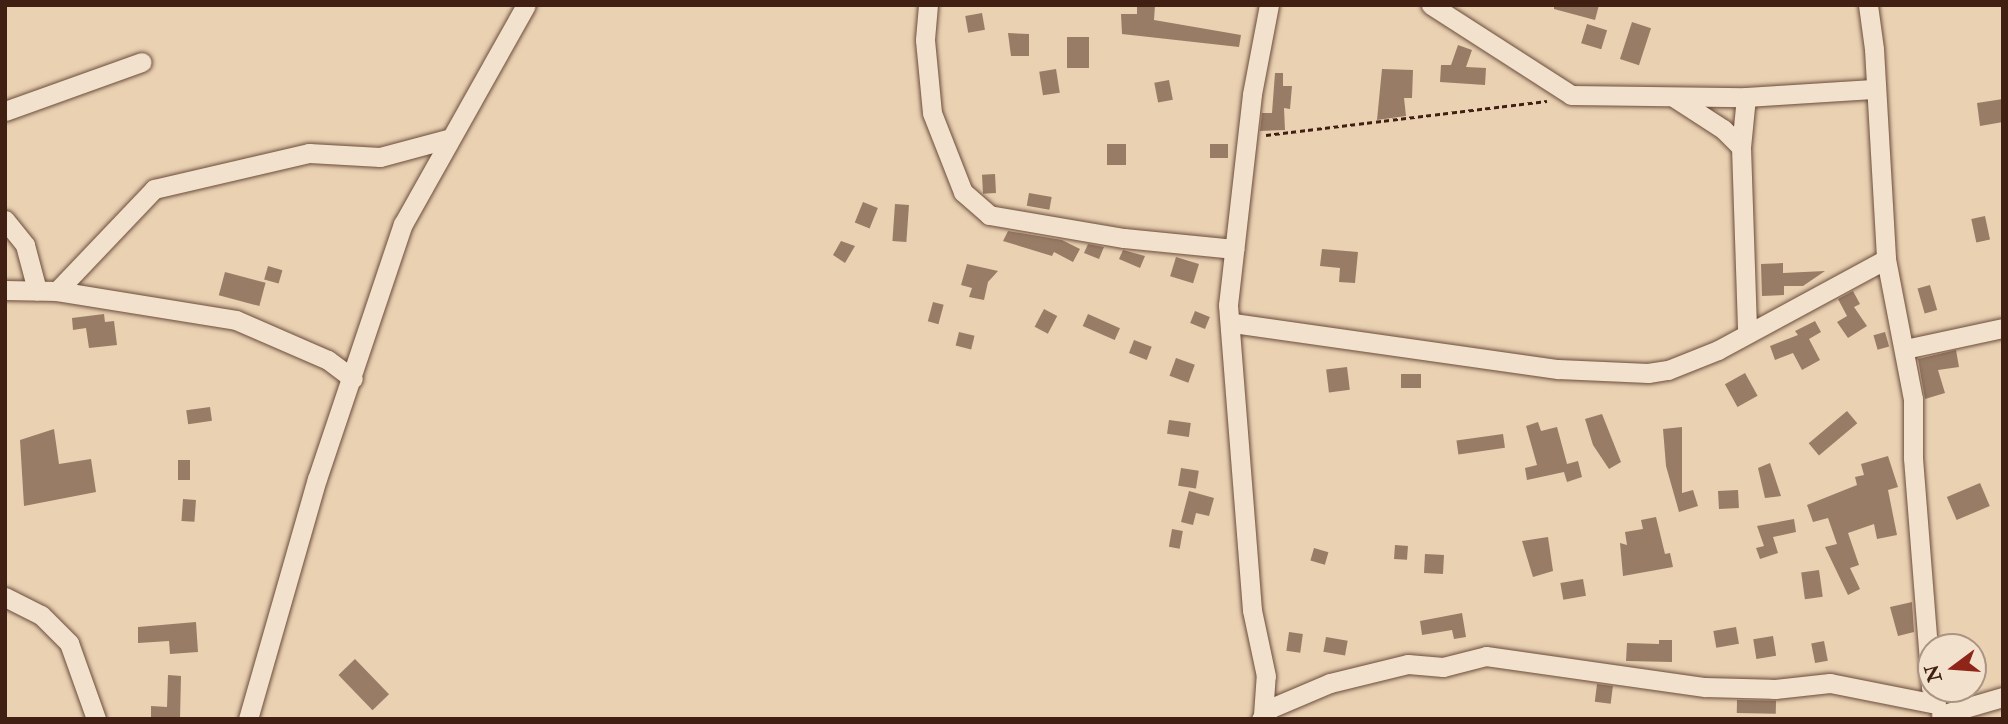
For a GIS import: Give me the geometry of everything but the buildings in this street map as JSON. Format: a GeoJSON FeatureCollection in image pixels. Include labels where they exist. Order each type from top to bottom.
{"type":"FeatureCollection","features":[{"type":"Feature","properties":{"kind":"street"},"geometry":{"type":"LineString","coordinates":[[248,719],[317,479],[353,379],[358,353],[403,224],[447,139],[526,5]]}},
{"type":"Feature","properties":{"kind":"street"},"geometry":{"type":"LineString","coordinates":[[928,5],[925,40],[932,113],[962,192],[989,215],[1099,235],[1234,249]]}},
{"type":"Feature","properties":{"kind":"street"},"geometry":{"type":"LineString","coordinates":[[1262,717],[1266,676],[1252,610],[1249,526],[1234,406],[1233,323],[1228,305],[1248,136],[1269,5]]}},
{"type":"Feature","properties":{"kind":"street"},"geometry":{"type":"LineString","coordinates":[[1431,5],[1571,95],[1746,97],[1873,89]]}},
{"type":"Feature","properties":{"kind":"street"},"geometry":{"type":"LineString","coordinates":[[1868,5],[1874,49],[1873,89],[1886,260],[1913,399],[1913,458],[1929,633]]}},
{"type":"Feature","properties":{"kind":"street"},"geometry":{"type":"LineString","coordinates":[[5,111],[142,62]]}},
{"type":"Feature","properties":{"kind":"street"},"geometry":{"type":"LineString","coordinates":[[1670,96],[1723,130],[1741,147]]}},
{"type":"Feature","properties":{"kind":"street"},"geometry":{"type":"LineString","coordinates":[[1746,97],[1741,147],[1747,331]]}},
{"type":"Feature","properties":{"kind":"street"},"geometry":{"type":"LineString","coordinates":[[57,291],[154,190],[309,153],[380,157],[447,139]]}},
{"type":"Feature","properties":{"kind":"street"},"geometry":{"type":"LineString","coordinates":[[5,220],[25,245],[37,290]]}},
{"type":"Feature","properties":{"kind":"street"},"geometry":{"type":"LineString","coordinates":[[1233,323],[1558,369],[1648,373],[1706,355],[1886,260]]}},
{"type":"Feature","properties":{"kind":"street"},"geometry":{"type":"LineString","coordinates":[[5,290],[57,291],[236,320],[328,360],[353,379]]}},
{"type":"Feature","properties":{"kind":"street"},"geometry":{"type":"LineString","coordinates":[[1905,349],[2003,328]]}},
{"type":"Feature","properties":{"kind":"street"},"geometry":{"type":"LineString","coordinates":[[5,597],[41,615],[69,643],[96,719]]}},
{"type":"Feature","properties":{"kind":"street"},"geometry":{"type":"LineString","coordinates":[[1262,717],[1330,683],[1408,664],[1443,667],[1486,656],[1705,687],[1775,689],[1830,683],[1917,699]]}},
{"type":"Feature","properties":{"kind":"path"},"geometry":{"type":"LineString","coordinates":[[1248,136],[1571,95]]}}]}
